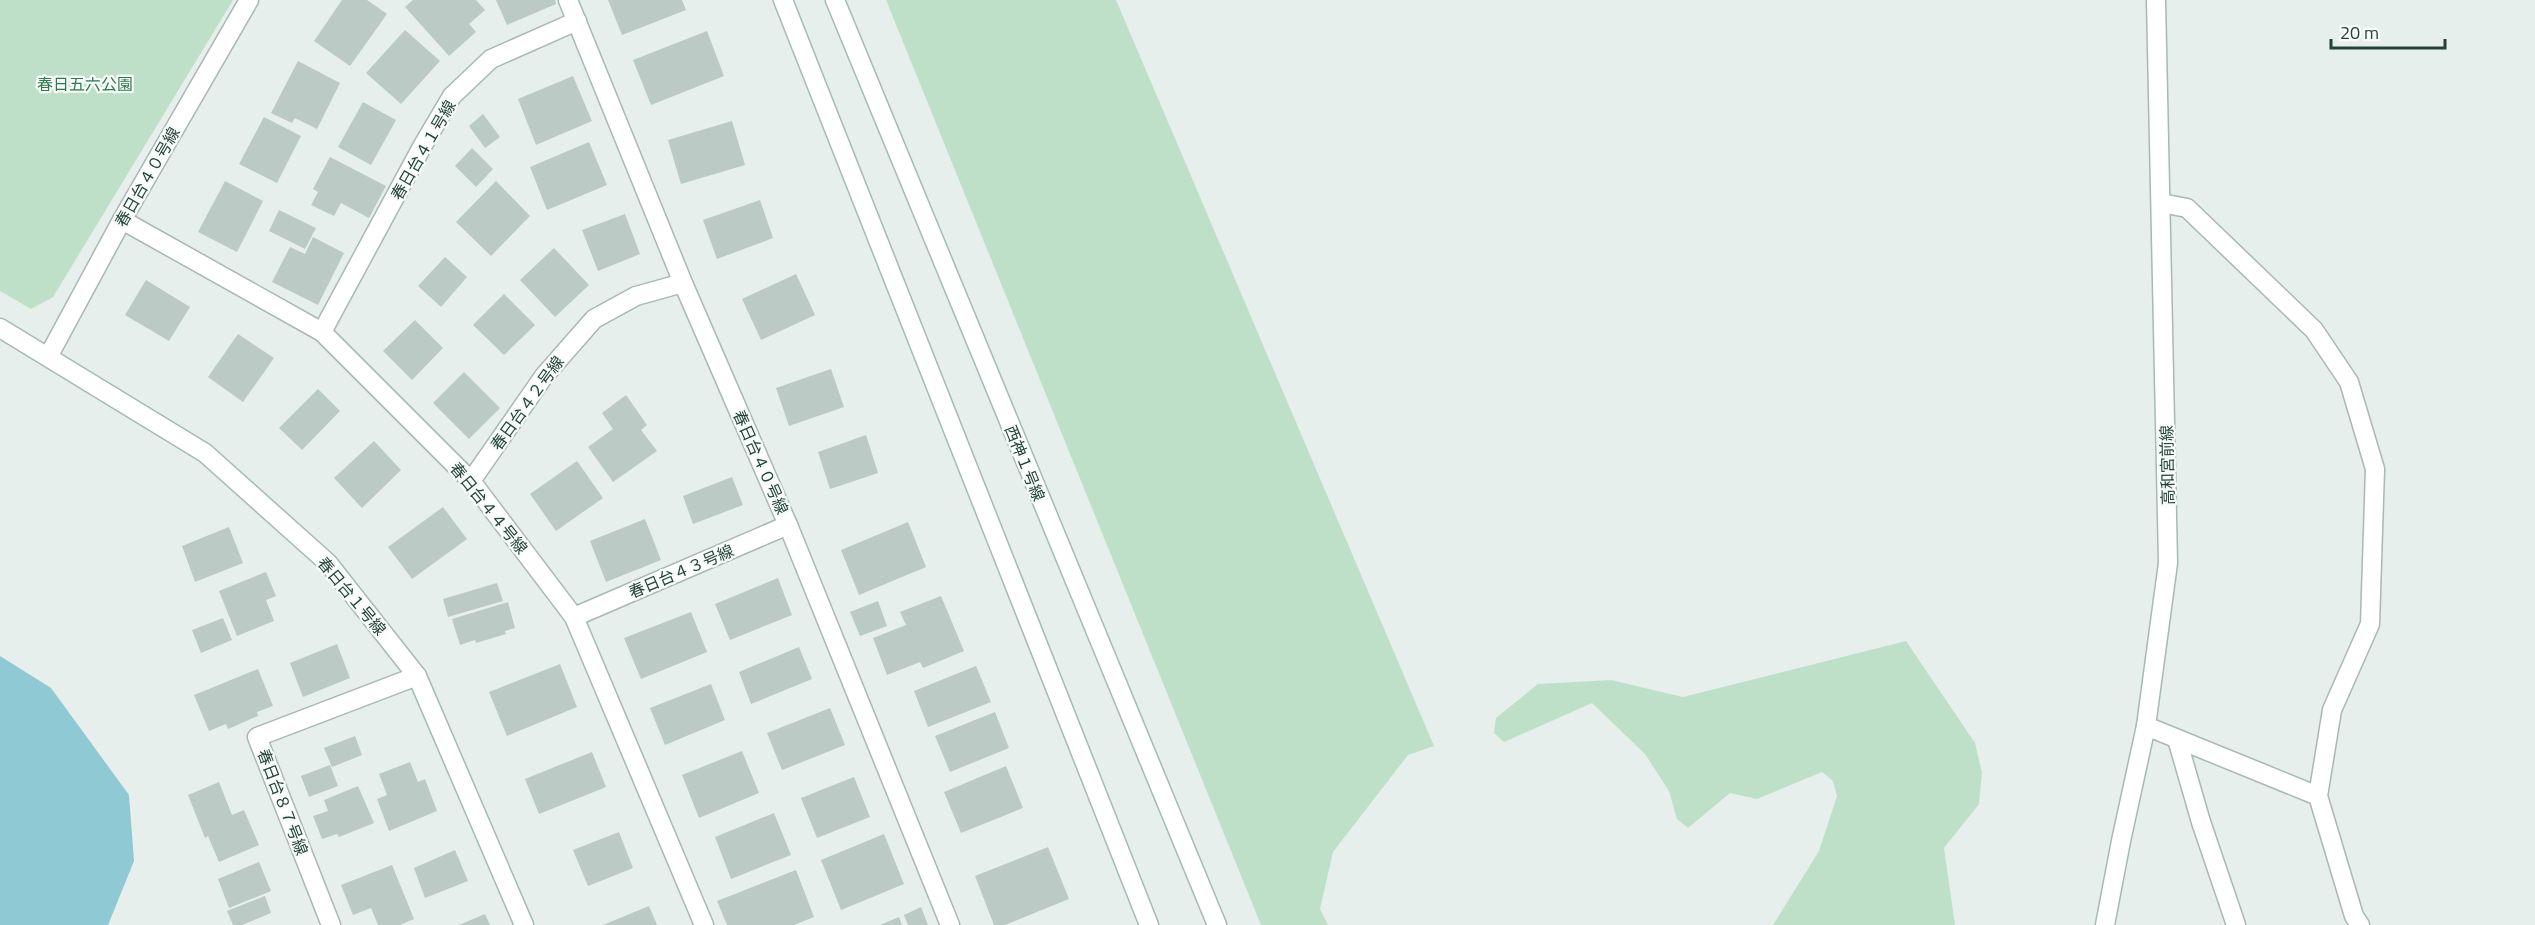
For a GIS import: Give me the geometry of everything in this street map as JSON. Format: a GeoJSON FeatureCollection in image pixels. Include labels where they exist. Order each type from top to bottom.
{"type":"FeatureCollection","features":[{"type":"Feature","properties":{"kind":"street","name":"春日台４０号線"},"geometry":{"type":"LineString","coordinates":[[48,357],[122,220],[249,0]]}},
{"type":"Feature","properties":{"kind":"street","name":"春日台４０号線"},"geometry":{"type":"LineString","coordinates":[[568,0],[683,283],[788,525],[950,925]]}},
{"type":"Feature","properties":{"kind":"street"},"geometry":{"type":"LineString","coordinates":[[783,0],[1149,925]]}},
{"type":"Feature","properties":{"kind":"street","name":"西神１号線"},"geometry":{"type":"LineString","coordinates":[[835,0],[1217,925]]}},
{"type":"Feature","properties":{"kind":"street","name":"高和宮前線"},"geometry":{"type":"LineString","coordinates":[[2105,925],[2146,726],[2168,563],[2156,0]]}},
{"type":"Feature","properties":{"kind":"street","name":"春日台４１号線"},"geometry":{"type":"LineString","coordinates":[[322,332],[452,96],[491,59],[577,21]]}},
{"type":"Feature","properties":{"kind":"street"},"geometry":{"type":"LineString","coordinates":[[2161,203],[2187,208],[2314,330],[2349,382],[2375,469],[2370,624],[2332,710],[2318,796],[2354,915],[2360,925]]}},
{"type":"Feature","properties":{"kind":"street","name":"春日台４４号線"},"geometry":{"type":"LineString","coordinates":[[122,220],[322,332],[471,481],[574,617],[704,925]]}},
{"type":"Feature","properties":{"kind":"street","name":"春日台４２号線"},"geometry":{"type":"LineString","coordinates":[[471,481],[544,376],[594,319],[636,296],[683,283]]}},
{"type":"Feature","properties":{"kind":"street","name":"春日台１号線"},"geometry":{"type":"LineString","coordinates":[[0,328],[205,453],[328,563],[417,676],[524,925]]}},
{"type":"Feature","properties":{"kind":"street","name":"春日台４３号線"},"geometry":{"type":"LineString","coordinates":[[574,617],[788,525]]}},
{"type":"Feature","properties":{"kind":"street","name":"春日台８７号線"},"geometry":{"type":"LineString","coordinates":[[331,925],[257,737],[417,676]]}},
{"type":"Feature","properties":{"kind":"street"},"geometry":{"type":"LineString","coordinates":[[2146,726],[2318,796]]}},
{"type":"Feature","properties":{"kind":"street"},"geometry":{"type":"LineString","coordinates":[[2177,739],[2201,822],[2236,925]]}},
{"type":"Feature","properties":{"kind":"green space","name":"春日五六公園"},"geometry":{"type":"Polygon","coordinates":[[[0,0],[233,0],[53,297],[31,309],[0,291],[0,0]]]}},
{"type":"Feature","properties":{"kind":"green space"},"geometry":{"type":"Polygon","coordinates":[[[886,0],[1116,0],[1434,746],[1408,755],[1333,852],[1320,909],[1328,925],[1261,925],[886,0]]]}},
{"type":"Feature","properties":{"kind":"green space"},"geometry":{"type":"Polygon","coordinates":[[[1906,641],[1975,743],[1982,773],[1979,804],[1944,848],[1955,925],[1773,925],[1819,851],[1837,796],[1833,781],[1822,772],[1757,799],[1730,793],[1688,828],[1677,819],[1669,791],[1645,754],[1592,703],[1504,742],[1494,733],[1496,718],[1538,684],[1611,680],[1683,697],[1906,641]]]}},
{"type":"Feature","properties":{"kind":"water"},"geometry":{"type":"Polygon","coordinates":[[[0,656],[51,688],[129,795],[134,861],[108,925],[0,925],[0,656]]]}},
{"type":"Feature","properties":{"kind":"building"},"geometry":{"type":"Polygon","coordinates":[[[342,0],[367,0],[387,14],[350,66],[314,41],[342,0]]]}},
{"type":"Feature","properties":{"kind":"building"},"geometry":{"type":"Polygon","coordinates":[[[413,0],[476,0],[485,10],[469,24],[476,32],[449,56],[405,7],[413,0]]]}},
{"type":"Feature","properties":{"kind":"building"},"geometry":{"type":"Polygon","coordinates":[[[496,0],[555,0],[556,4],[507,25],[496,0]]]}},
{"type":"Feature","properties":{"kind":"building"},"geometry":{"type":"Polygon","coordinates":[[[608,0],[682,0],[686,10],[622,35],[608,0]]]}},
{"type":"Feature","properties":{"kind":"building"},"geometry":{"type":"Polygon","coordinates":[[[405,30],[440,61],[401,104],[366,73],[405,30]]]}},
{"type":"Feature","properties":{"kind":"building"},"geometry":{"type":"Polygon","coordinates":[[[707,31],[724,76],[651,105],[633,60],[707,31]]]}},
{"type":"Feature","properties":{"kind":"building"},"geometry":{"type":"Polygon","coordinates":[[[298,61],[340,83],[317,129],[295,118],[292,123],[271,113],[298,61]]]}},
{"type":"Feature","properties":{"kind":"building"},"geometry":{"type":"Polygon","coordinates":[[[573,76],[592,121],[536,145],[518,99],[573,76]]]}},
{"type":"Feature","properties":{"kind":"building"},"geometry":{"type":"Polygon","coordinates":[[[363,102],[396,120],[371,165],[338,147],[363,102]]]}},
{"type":"Feature","properties":{"kind":"building"},"geometry":{"type":"Polygon","coordinates":[[[483,114],[500,137],[485,148],[469,126],[483,114]]]}},
{"type":"Feature","properties":{"kind":"building"},"geometry":{"type":"Polygon","coordinates":[[[264,117],[301,136],[277,183],[239,164],[264,117]]]}},
{"type":"Feature","properties":{"kind":"building"},"geometry":{"type":"Polygon","coordinates":[[[732,121],[745,165],[681,184],[668,140],[732,121]]]}},
{"type":"Feature","properties":{"kind":"building"},"geometry":{"type":"Polygon","coordinates":[[[589,142],[607,185],[547,210],[530,167],[589,142]]]}},
{"type":"Feature","properties":{"kind":"building"},"geometry":{"type":"Polygon","coordinates":[[[472,148],[493,169],[476,187],[455,166],[472,148]]]}},
{"type":"Feature","properties":{"kind":"building"},"geometry":{"type":"Polygon","coordinates":[[[330,157],[386,186],[369,218],[341,203],[334,216],[311,205],[318,192],[313,189],[330,157]]]}},
{"type":"Feature","properties":{"kind":"building"},"geometry":{"type":"Polygon","coordinates":[[[225,181],[263,201],[237,252],[198,232],[225,181]]]}},
{"type":"Feature","properties":{"kind":"building"},"geometry":{"type":"Polygon","coordinates":[[[496,181],[530,216],[491,256],[456,222],[496,181]]]}},
{"type":"Feature","properties":{"kind":"building"},"geometry":{"type":"Polygon","coordinates":[[[760,200],[773,238],[717,259],[703,220],[760,200]]]}},
{"type":"Feature","properties":{"kind":"building"},"geometry":{"type":"Polygon","coordinates":[[[279,210],[316,228],[305,249],[269,231],[279,210]]]}},
{"type":"Feature","properties":{"kind":"building"},"geometry":{"type":"Polygon","coordinates":[[[625,214],[640,254],[598,271],[582,230],[625,214]]]}},
{"type":"Feature","properties":{"kind":"building"},"geometry":{"type":"Polygon","coordinates":[[[313,237],[344,253],[318,305],[272,282],[290,247],[305,254],[313,237]]]}},
{"type":"Feature","properties":{"kind":"building"},"geometry":{"type":"Polygon","coordinates":[[[554,248],[589,285],[555,317],[520,280],[554,248]]]}},
{"type":"Feature","properties":{"kind":"building"},"geometry":{"type":"Polygon","coordinates":[[[445,257],[467,277],[441,307],[418,286],[445,257]]]}},
{"type":"Feature","properties":{"kind":"building"},"geometry":{"type":"Polygon","coordinates":[[[796,274],[815,315],[761,340],[742,299],[796,274]]]}},
{"type":"Feature","properties":{"kind":"building"},"geometry":{"type":"Polygon","coordinates":[[[146,280],[190,307],[169,341],[125,315],[146,280]]]}},
{"type":"Feature","properties":{"kind":"building"},"geometry":{"type":"Polygon","coordinates":[[[504,294],[535,325],[504,355],[473,325],[504,294]]]}},
{"type":"Feature","properties":{"kind":"building"},"geometry":{"type":"Polygon","coordinates":[[[415,320],[443,348],[412,380],[383,351],[415,320]]]}},
{"type":"Feature","properties":{"kind":"building"},"geometry":{"type":"Polygon","coordinates":[[[238,334],[274,358],[243,402],[208,377],[238,334]]]}},
{"type":"Feature","properties":{"kind":"building"},"geometry":{"type":"Polygon","coordinates":[[[831,369],[844,407],[789,426],[776,388],[831,369]]]}},
{"type":"Feature","properties":{"kind":"building"},"geometry":{"type":"Polygon","coordinates":[[[464,372],[500,408],[469,439],[433,403],[464,372]]]}},
{"type":"Feature","properties":{"kind":"building"},"geometry":{"type":"Polygon","coordinates":[[[318,389],[340,411],[302,450],[279,428],[318,389]]]}},
{"type":"Feature","properties":{"kind":"building"},"geometry":{"type":"Polygon","coordinates":[[[626,395],[647,425],[641,430],[657,451],[613,482],[588,447],[613,429],[602,413],[626,395]]]}},
{"type":"Feature","properties":{"kind":"building"},"geometry":{"type":"Polygon","coordinates":[[[866,435],[878,473],[830,489],[818,452],[866,435]]]}},
{"type":"Feature","properties":{"kind":"building"},"geometry":{"type":"Polygon","coordinates":[[[374,441],[401,470],[362,508],[334,478],[374,441]]]}},
{"type":"Feature","properties":{"kind":"building"},"geometry":{"type":"Polygon","coordinates":[[[577,461],[603,498],[556,531],[530,494],[577,461]]]}},
{"type":"Feature","properties":{"kind":"building"},"geometry":{"type":"Polygon","coordinates":[[[732,477],[743,505],[693,524],[683,496],[732,477]]]}},
{"type":"Feature","properties":{"kind":"building"},"geometry":{"type":"Polygon","coordinates":[[[443,507],[467,539],[412,579],[388,547],[443,507]]]}},
{"type":"Feature","properties":{"kind":"building"},"geometry":{"type":"Polygon","coordinates":[[[645,519],[661,560],[606,582],[590,541],[645,519]]]}},
{"type":"Feature","properties":{"kind":"building"},"geometry":{"type":"Polygon","coordinates":[[[908,522],[926,567],[859,595],[841,550],[908,522]]]}},
{"type":"Feature","properties":{"kind":"building"},"geometry":{"type":"Polygon","coordinates":[[[229,527],[243,563],[195,582],[182,546],[229,527]]]}},
{"type":"Feature","properties":{"kind":"building"},"geometry":{"type":"Polygon","coordinates":[[[266,572],[276,596],[266,600],[274,621],[237,636],[219,591],[266,572]]]}},
{"type":"Feature","properties":{"kind":"building"},"geometry":{"type":"Polygon","coordinates":[[[778,578],[792,615],[730,640],[715,604],[778,578]]]}},
{"type":"Feature","properties":{"kind":"building"},"geometry":{"type":"Polygon","coordinates":[[[497,583],[503,601],[448,617],[443,599],[497,583]]]}},
{"type":"Feature","properties":{"kind":"building"},"geometry":{"type":"Polygon","coordinates":[[[941,596],[964,651],[923,668],[920,662],[887,675],[873,638],[906,625],[900,612],[941,596]]]}},
{"type":"Feature","properties":{"kind":"building"},"geometry":{"type":"Polygon","coordinates":[[[878,601],[887,626],[860,636],[850,612],[878,601]]]}},
{"type":"Feature","properties":{"kind":"building"},"geometry":{"type":"Polygon","coordinates":[[[508,602],[515,628],[505,631],[506,634],[460,645],[452,619],[508,602]]]}},
{"type":"Feature","properties":{"kind":"building"},"geometry":{"type":"Polygon","coordinates":[[[691,612],[707,652],[641,679],[624,638],[691,612]]]}},
{"type":"Feature","properties":{"kind":"building"},"geometry":{"type":"Polygon","coordinates":[[[223,618],[232,640],[201,653],[192,630],[223,618]]]}},
{"type":"Feature","properties":{"kind":"building"},"geometry":{"type":"Polygon","coordinates":[[[337,644],[350,678],[303,697],[290,663],[337,644]]]}},
{"type":"Feature","properties":{"kind":"building"},"geometry":{"type":"Polygon","coordinates":[[[799,647],[812,679],[751,704],[739,672],[799,647]]]}},
{"type":"Feature","properties":{"kind":"building"},"geometry":{"type":"Polygon","coordinates":[[[560,664],[577,707],[507,736],[489,692],[560,664]]]}},
{"type":"Feature","properties":{"kind":"building"},"geometry":{"type":"Polygon","coordinates":[[[976,666],[991,702],[928,727],[914,691],[976,666]]]}},
{"type":"Feature","properties":{"kind":"building"},"geometry":{"type":"Polygon","coordinates":[[[258,669],[273,706],[257,712],[258,716],[228,729],[226,724],[209,731],[194,695],[258,669]]]}},
{"type":"Feature","properties":{"kind":"building"},"geometry":{"type":"Polygon","coordinates":[[[711,684],[725,720],[665,745],[650,708],[711,684]]]}},
{"type":"Feature","properties":{"kind":"building"},"geometry":{"type":"Polygon","coordinates":[[[830,708],[845,745],[782,770],[767,733],[830,708]]]}},
{"type":"Feature","properties":{"kind":"building"},"geometry":{"type":"Polygon","coordinates":[[[995,712],[1009,748],[950,772],[935,736],[995,712]]]}},
{"type":"Feature","properties":{"kind":"building"},"geometry":{"type":"Polygon","coordinates":[[[355,736],[362,755],[332,767],[324,748],[355,736]]]}},
{"type":"Feature","properties":{"kind":"building"},"geometry":{"type":"Polygon","coordinates":[[[742,751],[759,793],[699,818],[682,775],[742,751]]]}},
{"type":"Feature","properties":{"kind":"building"},"geometry":{"type":"Polygon","coordinates":[[[592,752],[606,787],[539,814],[525,779],[592,752]]]}},
{"type":"Feature","properties":{"kind":"building"},"geometry":{"type":"Polygon","coordinates":[[[410,762],[418,782],[425,779],[437,811],[389,831],[377,799],[387,795],[379,774],[410,762]]]}},
{"type":"Feature","properties":{"kind":"building"},"geometry":{"type":"Polygon","coordinates":[[[330,765],[338,786],[309,797],[301,776],[330,765]]]}},
{"type":"Feature","properties":{"kind":"building"},"geometry":{"type":"Polygon","coordinates":[[[1006,766],[1023,808],[961,833],[944,792],[1006,766]]]}},
{"type":"Feature","properties":{"kind":"building"},"geometry":{"type":"Polygon","coordinates":[[[854,777],[870,817],[817,838],[801,798],[854,777]]]}},
{"type":"Feature","properties":{"kind":"building"},"geometry":{"type":"Polygon","coordinates":[[[219,782],[232,815],[244,810],[259,845],[219,862],[208,836],[205,838],[188,795],[219,782]]]}},
{"type":"Feature","properties":{"kind":"building"},"geometry":{"type":"Polygon","coordinates":[[[358,786],[374,823],[339,837],[337,834],[322,839],[313,816],[328,811],[324,800],[358,786]]]}},
{"type":"Feature","properties":{"kind":"building"},"geometry":{"type":"Polygon","coordinates":[[[774,813],[791,855],[731,879],[715,837],[774,813]]]}},
{"type":"Feature","properties":{"kind":"building"},"geometry":{"type":"Polygon","coordinates":[[[619,832],[633,868],[588,886],[573,850],[619,832]]]}},
{"type":"Feature","properties":{"kind":"building"},"geometry":{"type":"Polygon","coordinates":[[[884,834],[904,884],[841,910],[821,860],[884,834]]]}},
{"type":"Feature","properties":{"kind":"building"},"geometry":{"type":"Polygon","coordinates":[[[1048,847],[1069,899],[1005,925],[994,925],[975,876],[1048,847]]]}},
{"type":"Feature","properties":{"kind":"building"},"geometry":{"type":"Polygon","coordinates":[[[455,850],[468,881],[425,898],[414,868],[455,850]]]}},
{"type":"Feature","properties":{"kind":"building"},"geometry":{"type":"Polygon","coordinates":[[[259,862],[271,891],[229,908],[218,879],[259,862]]]}},
{"type":"Feature","properties":{"kind":"building"},"geometry":{"type":"Polygon","coordinates":[[[392,865],[414,919],[400,925],[378,925],[371,908],[353,915],[341,885],[392,865]]]}},
{"type":"Feature","properties":{"kind":"building"},"geometry":{"type":"Polygon","coordinates":[[[796,870],[814,917],[794,925],[727,925],[717,901],[796,870]]]}},
{"type":"Feature","properties":{"kind":"building"},"geometry":{"type":"Polygon","coordinates":[[[265,896],[271,913],[242,925],[233,925],[227,911],[265,896]]]}},
{"type":"Feature","properties":{"kind":"building"},"geometry":{"type":"Polygon","coordinates":[[[649,906],[657,925],[603,925],[649,906]]]}},
{"type":"Feature","properties":{"kind":"building"},"geometry":{"type":"Polygon","coordinates":[[[921,907],[928,925],[908,925],[904,915],[921,907]]]}},
{"type":"Feature","properties":{"kind":"building"},"geometry":{"type":"Polygon","coordinates":[[[485,914],[490,925],[459,925],[485,914]]]}},
{"type":"Feature","properties":{"kind":"building"},"geometry":{"type":"Polygon","coordinates":[[[899,917],[902,925],[880,925],[899,917]]]}}]}
